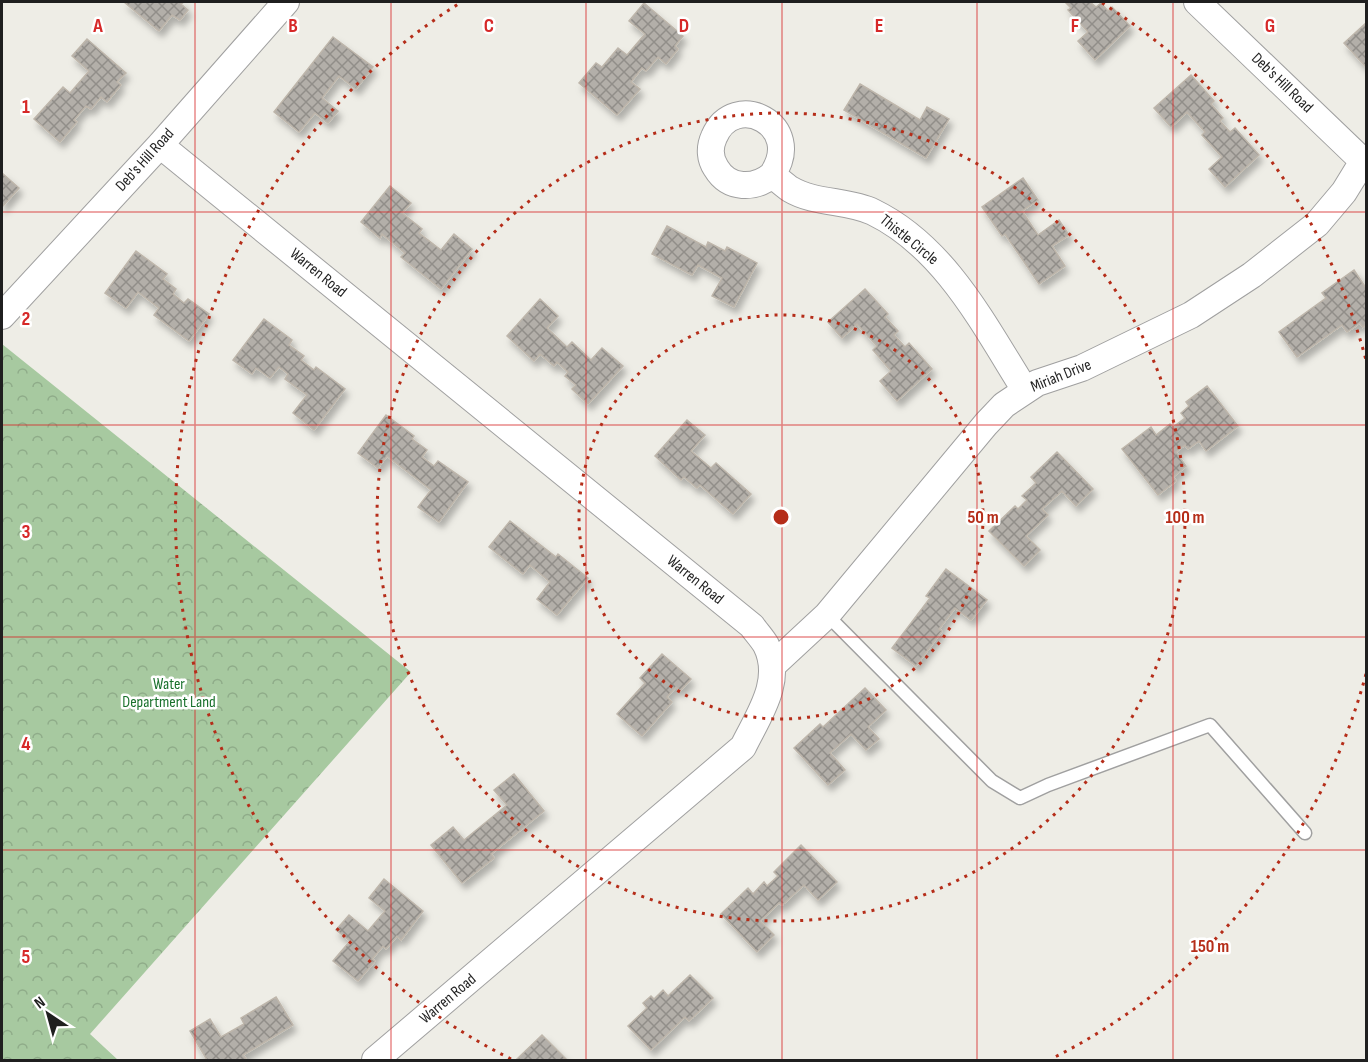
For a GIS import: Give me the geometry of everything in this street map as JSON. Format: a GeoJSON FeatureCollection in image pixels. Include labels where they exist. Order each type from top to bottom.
{"type":"FeatureCollection","features":[{"type":"Feature","properties":{"kind":"street","name":"Deb's Hill Road"},"geometry":{"type":"LineString","coordinates":[[2,316],[160,145],[286,2]]}},
{"type":"Feature","properties":{"kind":"street","name":"Deb's Hill Road"},"geometry":{"type":"LineString","coordinates":[[1197,2],[1365,162]]}},
{"type":"Feature","properties":{"kind":"street","name":"Warren Road"},"geometry":{"type":"LineString","coordinates":[[160,145],[752,626],[766,646],[772,666],[772,680],[768,696],[743,747],[375,1060]]}},
{"type":"Feature","properties":{"kind":"street","name":"Miriah Drive"},"geometry":{"type":"LineString","coordinates":[[772,666],[827,615],[1004,405],[1037,383],[1083,368],[1191,315],[1252,275],[1317,224],[1365,162]]}},
{"type":"Feature","properties":{"kind":"street","name":"Thistle Circle"},"geometry":{"type":"LineString","coordinates":[[772,175],[791,189],[813,197],[862,207],[889,220],[925,248],[938,261],[961,292],[1025,390]]}},
{"type":"Feature","properties":{"kind":"lane"},"geometry":{"type":"LineString","coordinates":[[827,615],[992,781],[1020,798],[1048,785],[1209,725],[1305,833]]}},
{"type":"Feature","properties":{"kind":"green space","name":"Water Department Land"},"geometry":{"type":"Polygon","coordinates":[[[2,344],[411,672],[90,1034],[118,1060],[2,1060],[2,344]]]}},
{"type":"Feature","properties":{"kind":"building"},"geometry":{"type":"Polygon","coordinates":[[[124,2],[184,2],[181,4],[188,10],[180,20],[172,15],[159,31],[124,2]]]}},
{"type":"Feature","properties":{"kind":"building"},"geometry":{"type":"Polygon","coordinates":[[[1065,2],[1090,2],[1096,7],[1101,3],[1108,11],[1112,7],[1130,26],[1095,60],[1078,41],[1088,32],[1068,10],[1071,8],[1065,2]]]}},
{"type":"Feature","properties":{"kind":"building"},"geometry":{"type":"Polygon","coordinates":[[[644,3],[683,36],[675,46],[678,49],[666,64],[658,57],[646,71],[642,68],[631,82],[640,89],[617,115],[579,83],[596,63],[602,67],[618,48],[627,55],[645,34],[629,21],[644,3]]]}},
{"type":"Feature","properties":{"kind":"building"},"geometry":{"type":"Polygon","coordinates":[[[1366,23],[1366,67],[1344,43],[1366,23]]]}},
{"type":"Feature","properties":{"kind":"building"},"geometry":{"type":"Polygon","coordinates":[[[333,37],[373,67],[356,89],[339,76],[322,98],[338,111],[328,123],[315,113],[299,132],[274,112],[333,37]]]}},
{"type":"Feature","properties":{"kind":"building"},"geometry":{"type":"Polygon","coordinates":[[[87,39],[126,73],[117,82],[121,85],[107,102],[101,97],[91,109],[86,106],[74,120],[77,122],[60,142],[34,119],[63,87],[70,93],[89,71],[72,56],[87,39]]]}},
{"type":"Feature","properties":{"kind":"building"},"geometry":{"type":"Polygon","coordinates":[[[1191,75],[1214,101],[1211,104],[1223,118],[1220,121],[1230,132],[1235,128],[1259,155],[1225,187],[1209,169],[1222,157],[1202,135],[1205,132],[1187,112],[1171,127],[1154,108],[1191,75]]]}},
{"type":"Feature","properties":{"kind":"building"},"geometry":{"type":"Polygon","coordinates":[[[860,84],[920,120],[927,107],[949,119],[926,158],[844,110],[860,84]]]}},
{"type":"Feature","properties":{"kind":"building"},"geometry":{"type":"Polygon","coordinates":[[[2,173],[19,188],[2,207],[2,173]]]}},
{"type":"Feature","properties":{"kind":"building"},"geometry":{"type":"Polygon","coordinates":[[[1023,178],[1038,200],[1022,211],[1038,235],[1059,220],[1069,235],[1052,246],[1065,266],[1039,284],[1005,234],[1002,236],[982,207],[1023,178]]]}},
{"type":"Feature","properties":{"kind":"building"},"geometry":{"type":"Polygon","coordinates":[[[390,186],[411,203],[402,213],[422,229],[419,233],[441,250],[454,234],[472,249],[441,289],[401,257],[405,253],[382,234],[380,238],[361,222],[390,186]]]}},
{"type":"Feature","properties":{"kind":"building"},"geometry":{"type":"Polygon","coordinates":[[[667,226],[706,247],[708,242],[725,251],[727,247],[757,263],[734,307],[712,296],[722,278],[698,265],[692,275],[652,254],[667,226]]]}},
{"type":"Feature","properties":{"kind":"building"},"geometry":{"type":"Polygon","coordinates":[[[136,251],[167,274],[163,279],[176,289],[173,294],[184,303],[188,299],[209,314],[189,341],[154,315],[159,308],[138,292],[126,308],[105,293],[136,251]]]}},
{"type":"Feature","properties":{"kind":"building"},"geometry":{"type":"Polygon","coordinates":[[[1354,270],[1366,288],[1366,324],[1363,327],[1360,323],[1347,332],[1342,325],[1297,357],[1279,332],[1326,298],[1322,293],[1354,270]]]}},
{"type":"Feature","properties":{"kind":"building"},"geometry":{"type":"Polygon","coordinates":[[[865,289],[888,314],[885,317],[898,331],[894,335],[905,347],[909,343],[932,369],[897,401],[880,381],[891,371],[873,350],[877,346],[857,324],[842,338],[828,322],[865,289]]]}},
{"type":"Feature","properties":{"kind":"building"},"geometry":{"type":"Polygon","coordinates":[[[540,299],[558,316],[547,328],[567,347],[572,342],[591,360],[602,348],[623,366],[588,404],[572,389],[576,385],[565,376],[568,372],[557,362],[554,366],[540,354],[534,361],[507,336],[540,299]]]}},
{"type":"Feature","properties":{"kind":"building"},"geometry":{"type":"Polygon","coordinates":[[[264,319],[292,340],[289,345],[304,356],[301,360],[314,370],[316,367],[345,389],[314,430],[293,413],[307,395],[285,379],[288,374],[279,367],[270,378],[256,368],[252,374],[233,360],[264,319]]]}},
{"type":"Feature","properties":{"kind":"building"},"geometry":{"type":"Polygon","coordinates":[[[1207,386],[1238,426],[1206,451],[1199,441],[1188,449],[1185,445],[1176,452],[1186,466],[1173,477],[1176,481],[1158,495],[1122,449],[1151,427],[1156,435],[1170,424],[1173,427],[1185,418],[1181,413],[1189,406],[1186,402],[1207,386]]]}},
{"type":"Feature","properties":{"kind":"building"},"geometry":{"type":"Polygon","coordinates":[[[386,415],[414,436],[412,439],[427,450],[422,457],[434,466],[438,461],[468,482],[439,522],[418,507],[431,490],[387,456],[378,468],[358,453],[386,415]]]}},
{"type":"Feature","properties":{"kind":"building"},"geometry":{"type":"Polygon","coordinates":[[[687,420],[705,435],[691,451],[711,468],[716,463],[751,494],[733,514],[700,485],[697,488],[684,477],[681,480],[655,456],[687,420]]]}},
{"type":"Feature","properties":{"kind":"building"},"geometry":{"type":"Polygon","coordinates":[[[1057,452],[1093,489],[1076,506],[1062,491],[1042,509],[1048,515],[1026,536],[1040,550],[1024,566],[989,531],[1015,506],[1018,509],[1027,500],[1022,496],[1036,483],[1031,477],[1057,452]]]}},
{"type":"Feature","properties":{"kind":"building"},"geometry":{"type":"Polygon","coordinates":[[[510,521],[556,557],[558,554],[588,578],[557,615],[537,599],[550,582],[530,565],[523,574],[489,547],[510,521]]]}},
{"type":"Feature","properties":{"kind":"building"},"geometry":{"type":"Polygon","coordinates":[[[946,569],[987,600],[971,620],[955,608],[939,629],[942,631],[916,666],[892,648],[930,598],[926,596],[946,569]]]}},
{"type":"Feature","properties":{"kind":"building"},"geometry":{"type":"Polygon","coordinates":[[[662,654],[691,679],[680,691],[676,687],[667,697],[672,702],[642,736],[617,714],[645,683],[640,678],[662,654]]]}},
{"type":"Feature","properties":{"kind":"building"},"geometry":{"type":"Polygon","coordinates":[[[865,688],[886,710],[868,727],[879,739],[866,750],[851,734],[830,753],[845,770],[828,785],[794,748],[820,724],[823,727],[865,688]]]}},
{"type":"Feature","properties":{"kind":"building"},"geometry":{"type":"Polygon","coordinates":[[[514,774],[544,811],[491,854],[494,858],[462,883],[431,845],[453,827],[464,840],[507,805],[494,790],[514,774]]]}},
{"type":"Feature","properties":{"kind":"building"},"geometry":{"type":"Polygon","coordinates":[[[801,845],[837,882],[818,900],[804,885],[782,905],[779,903],[760,921],[774,935],[757,952],[721,914],[748,888],[753,894],[764,882],[767,886],[778,876],[774,872],[801,845]]]}},
{"type":"Feature","properties":{"kind":"building"},"geometry":{"type":"Polygon","coordinates":[[[384,879],[423,911],[401,940],[397,936],[386,949],[383,946],[372,959],[375,961],[358,981],[333,961],[350,941],[336,930],[349,915],[368,931],[385,911],[369,898],[384,879]]]}},
{"type":"Feature","properties":{"kind":"building"},"geometry":{"type":"Polygon","coordinates":[[[690,975],[713,998],[689,1021],[685,1017],[651,1050],[628,1026],[647,1008],[643,1003],[651,996],[654,999],[663,990],[668,996],[690,975]]]}},
{"type":"Feature","properties":{"kind":"building"},"geometry":{"type":"Polygon","coordinates":[[[276,997],[293,1025],[243,1055],[246,1059],[244,1060],[207,1060],[190,1031],[210,1019],[221,1037],[244,1024],[241,1018],[276,997]]]}},
{"type":"Feature","properties":{"kind":"building"},"geometry":{"type":"Polygon","coordinates":[[[542,1035],[567,1060],[516,1060],[542,1035]]]}}]}
